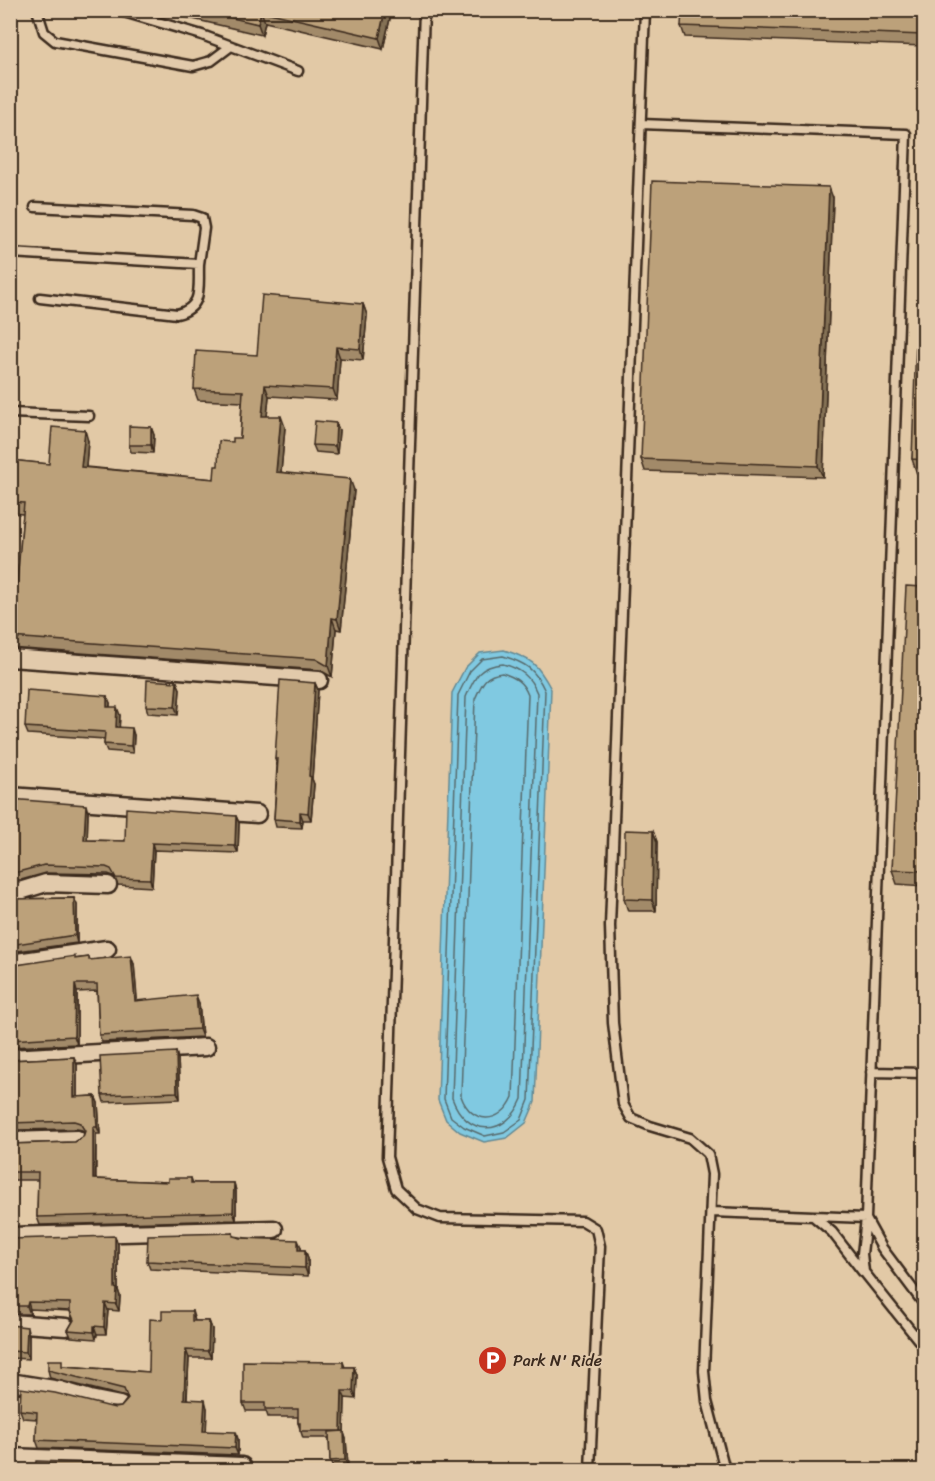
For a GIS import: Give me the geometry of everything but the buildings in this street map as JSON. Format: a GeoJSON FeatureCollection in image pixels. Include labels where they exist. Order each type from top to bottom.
{"type":"FeatureCollection","features":[{"type":"Feature","properties":{"kind":"street"},"geometry":{"type":"LineString","coordinates":[[10,658],[319,680]]}},
{"type":"Feature","properties":{"kind":"street"},"geometry":{"type":"LineString","coordinates":[[10,796],[257,813]]}},
{"type":"Feature","properties":{"kind":"street"},"geometry":{"type":"LineString","coordinates":[[10,894],[46,883],[108,885]]}},
{"type":"Feature","properties":{"kind":"street"},"geometry":{"type":"LineString","coordinates":[[10,963],[107,949]]}},
{"type":"Feature","properties":{"kind":"street"},"geometry":{"type":"LineString","coordinates":[[10,1058],[206,1047]]}},
{"type":"Feature","properties":{"kind":"street"},"geometry":{"type":"LineString","coordinates":[[10,1142],[77,1139]]}},
{"type":"Feature","properties":{"kind":"street"},"geometry":{"type":"LineString","coordinates":[[10,1236],[274,1229]]}},
{"type":"Feature","properties":{"kind":"street"},"geometry":{"type":"LineString","coordinates":[[10,1323],[66,1327]]}},
{"type":"Feature","properties":{"kind":"street"},"geometry":{"type":"LineString","coordinates":[[10,1382],[60,1390],[120,1406]]}},
{"type":"Feature","properties":{"kind":"street"},"geometry":{"type":"LineString","coordinates":[[10,1457],[242,1466]]}},
{"type":"Feature","properties":{"kind":"lane"},"geometry":{"type":"LineString","coordinates":[[37,10],[44,32],[55,41],[193,66],[211,61],[231,46]]}},
{"type":"Feature","properties":{"kind":"lane"},"geometry":{"type":"LineString","coordinates":[[117,10],[202,35],[298,71]]}},
{"type":"Feature","properties":{"kind":"lane"},"geometry":{"type":"LineString","coordinates":[[424,10],[387,1157],[396,1189],[417,1209],[440,1218],[583,1221],[596,1229],[600,1246],[590,1470]]}},
{"type":"Feature","properties":{"kind":"lane"},"geometry":{"type":"LineString","coordinates":[[645,10],[610,926],[613,1023],[623,1104],[632,1118],[690,1138],[708,1154],[712,1174],[712,1212],[704,1371],[707,1401],[724,1470]]}},
{"type":"Feature","properties":{"kind":"lane"},"geometry":{"type":"LineString","coordinates":[[641,124],[906,134],[866,1218],[862,1254],[864,1272]]}},
{"type":"Feature","properties":{"kind":"lane"},"geometry":{"type":"LineString","coordinates":[[35,207],[194,215],[202,218],[204,228],[199,264],[198,298],[195,305],[188,311],[177,314],[40,298]]}},
{"type":"Feature","properties":{"kind":"lane"},"geometry":{"type":"LineString","coordinates":[[10,253],[199,264]]}},
{"type":"Feature","properties":{"kind":"lane"},"geometry":{"type":"LineString","coordinates":[[10,413],[89,416]]}},
{"type":"Feature","properties":{"kind":"lane"},"geometry":{"type":"LineString","coordinates":[[871,1072],[924,1073]]}},
{"type":"Feature","properties":{"kind":"lane"},"geometry":{"type":"LineString","coordinates":[[712,1212],[866,1218]]}},
{"type":"Feature","properties":{"kind":"lane"},"geometry":{"type":"LineString","coordinates":[[813,1216],[832,1232],[924,1347]]}},
{"type":"Feature","properties":{"kind":"lane"},"geometry":{"type":"LineString","coordinates":[[866,1218],[882,1248],[924,1304]]}},
{"type":"Feature","properties":{"kind":"water"},"geometry":{"type":"Polygon","coordinates":[[[504,650],[533,663],[551,689],[535,1102],[526,1123],[507,1138],[484,1142],[460,1132],[446,1120],[438,1100],[452,693],[465,668],[480,653],[504,650]]]}},
{"type":"Feature","properties":{"kind":"place","name":"Park N' Ride"},"geometry":{"type":"Point","coordinates":[492,1360]}}]}
